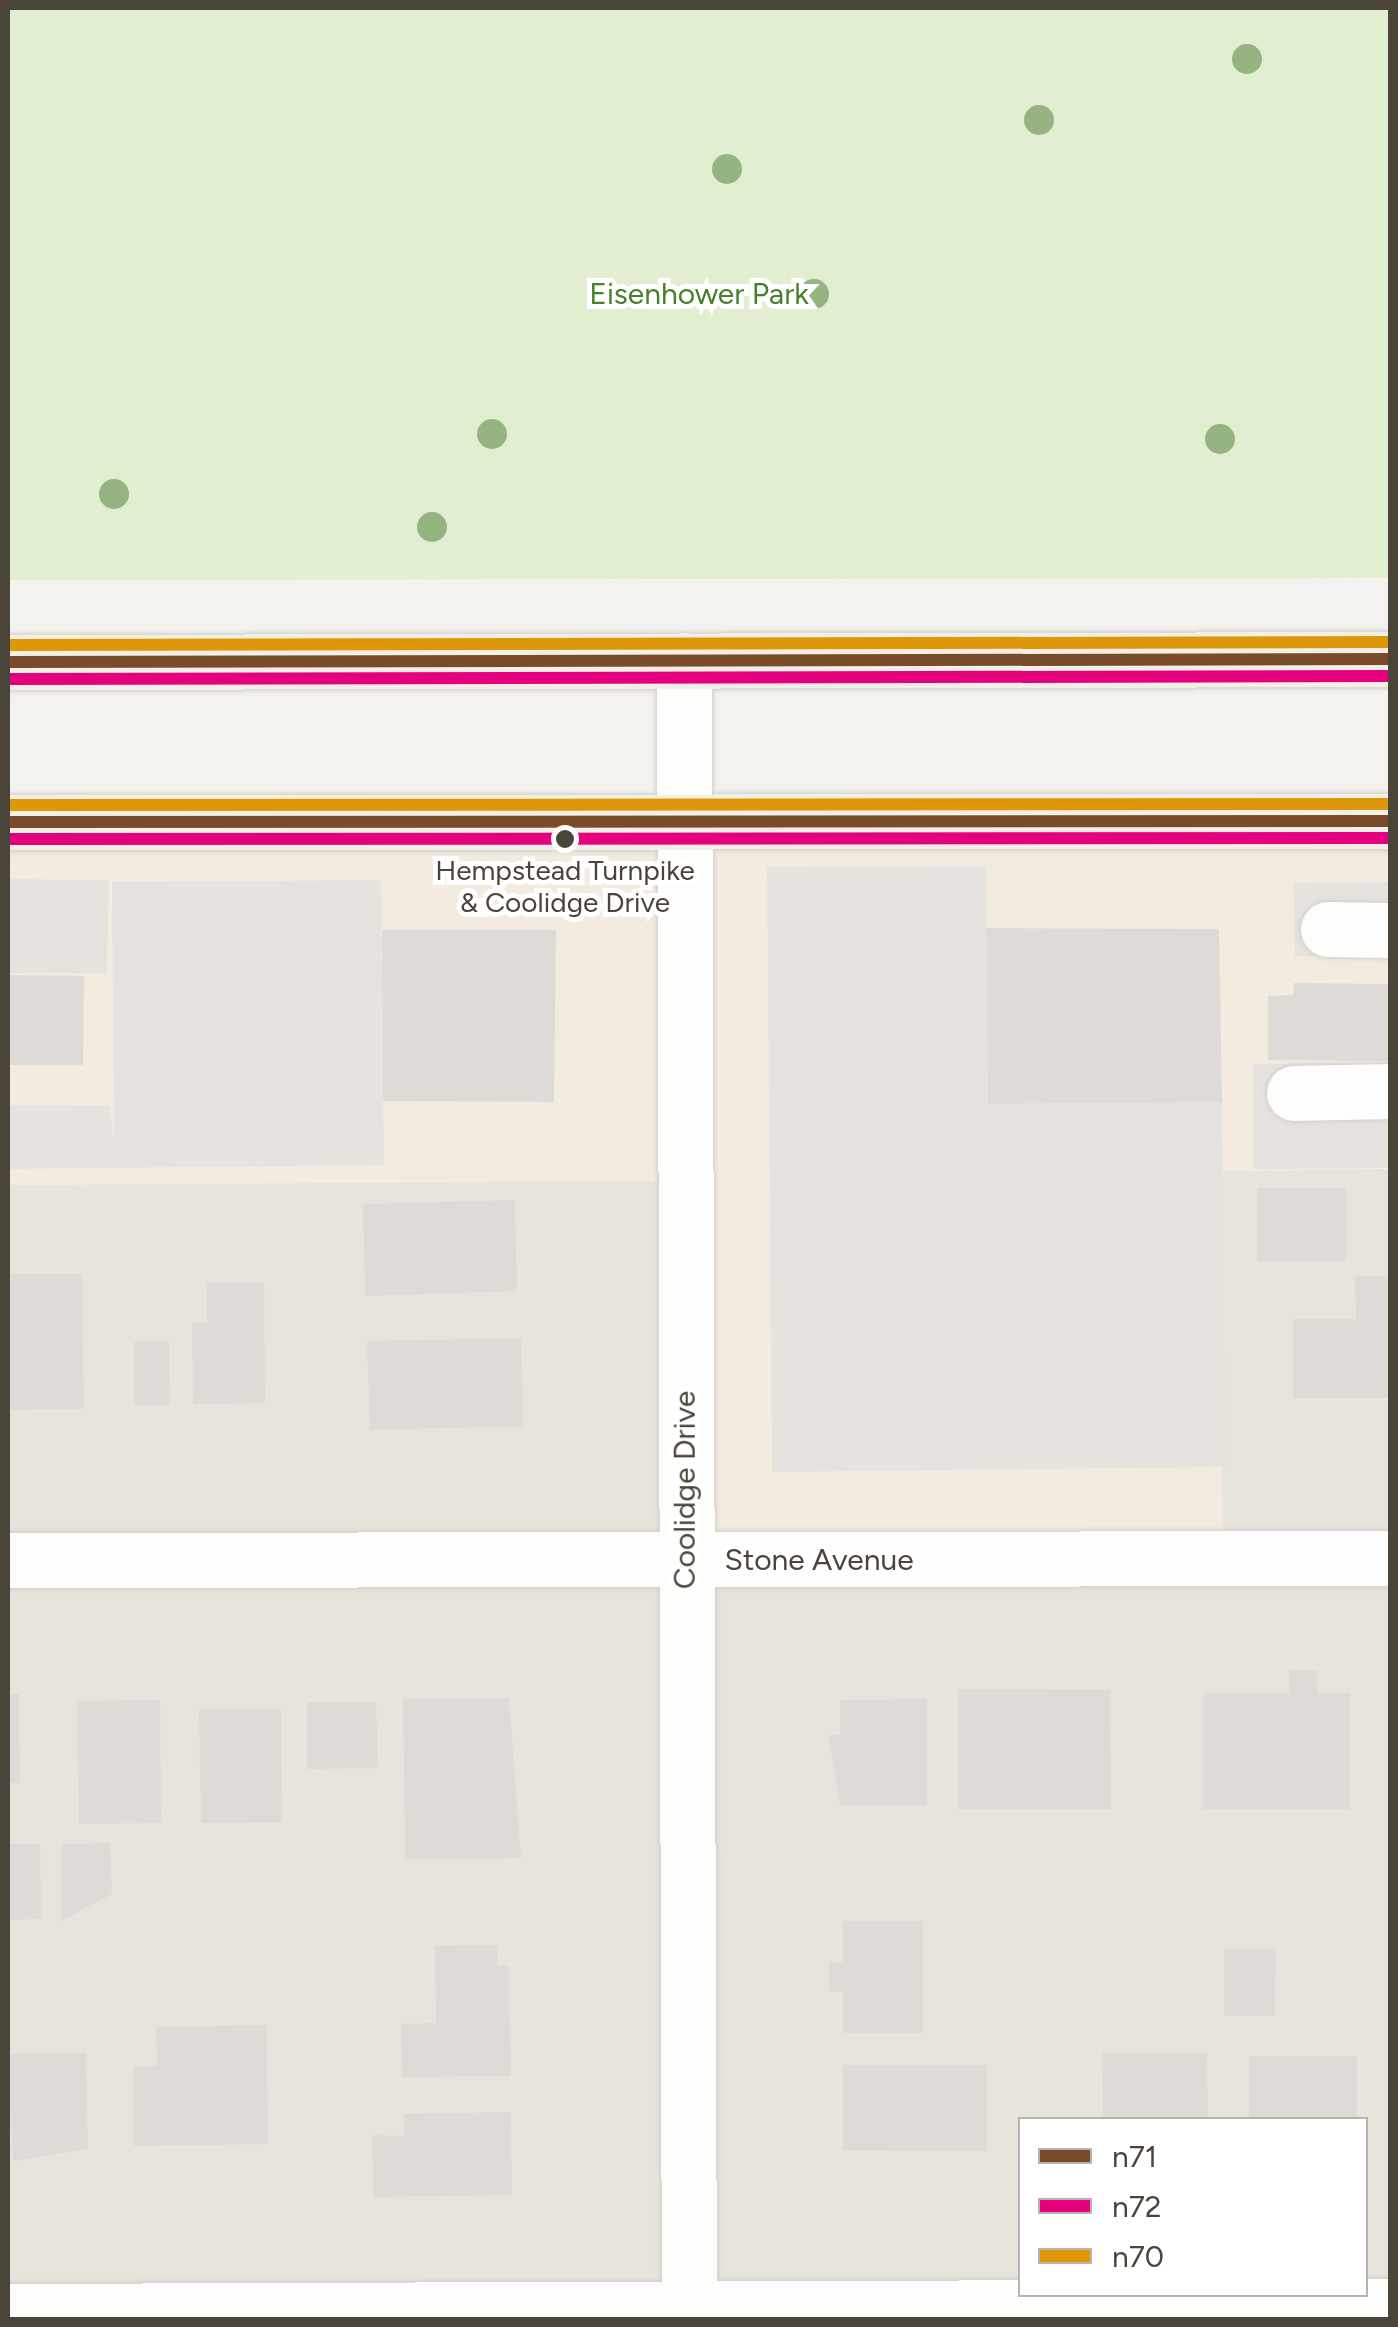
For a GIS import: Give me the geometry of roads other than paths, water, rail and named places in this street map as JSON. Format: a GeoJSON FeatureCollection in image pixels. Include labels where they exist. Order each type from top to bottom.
{"type":"FeatureCollection","features":[{"type":"Feature","properties":{"kind":"main road"},"geometry":{"type":"LineString","coordinates":[[8,662],[1390,659]]}},
{"type":"Feature","properties":{"kind":"main road"},"geometry":{"type":"LineString","coordinates":[[8,822],[1390,821]]}},
{"type":"Feature","properties":{"kind":"street","name":"Coolidge Drive"},"geometry":{"type":"LineString","coordinates":[[684,660],[689,2314]]}},
{"type":"Feature","properties":{"kind":"street"},"geometry":{"type":"LineString","coordinates":[[1328,930],[1390,930]]}},
{"type":"Feature","properties":{"kind":"street"},"geometry":{"type":"LineString","coordinates":[[1294,1093],[1390,1091]]}},
{"type":"Feature","properties":{"kind":"street","name":"Stone Avenue"},"geometry":{"type":"LineString","coordinates":[[8,1560],[1390,1558]]}},
{"type":"Feature","properties":{"kind":"street"},"geometry":{"type":"LineString","coordinates":[[8,2311],[689,2314],[1390,2306]]}},
{"type":"Feature","properties":{"kind":"place","name":"Hempstead Turnpike & Coolidge Drive"},"geometry":{"type":"Point","coordinates":[565,839]}},
{"type":"Feature","properties":{"kind":"park label","name":"Eisenhower Park"},"geometry":{"type":"Point","coordinates":[699,294]}}]}
